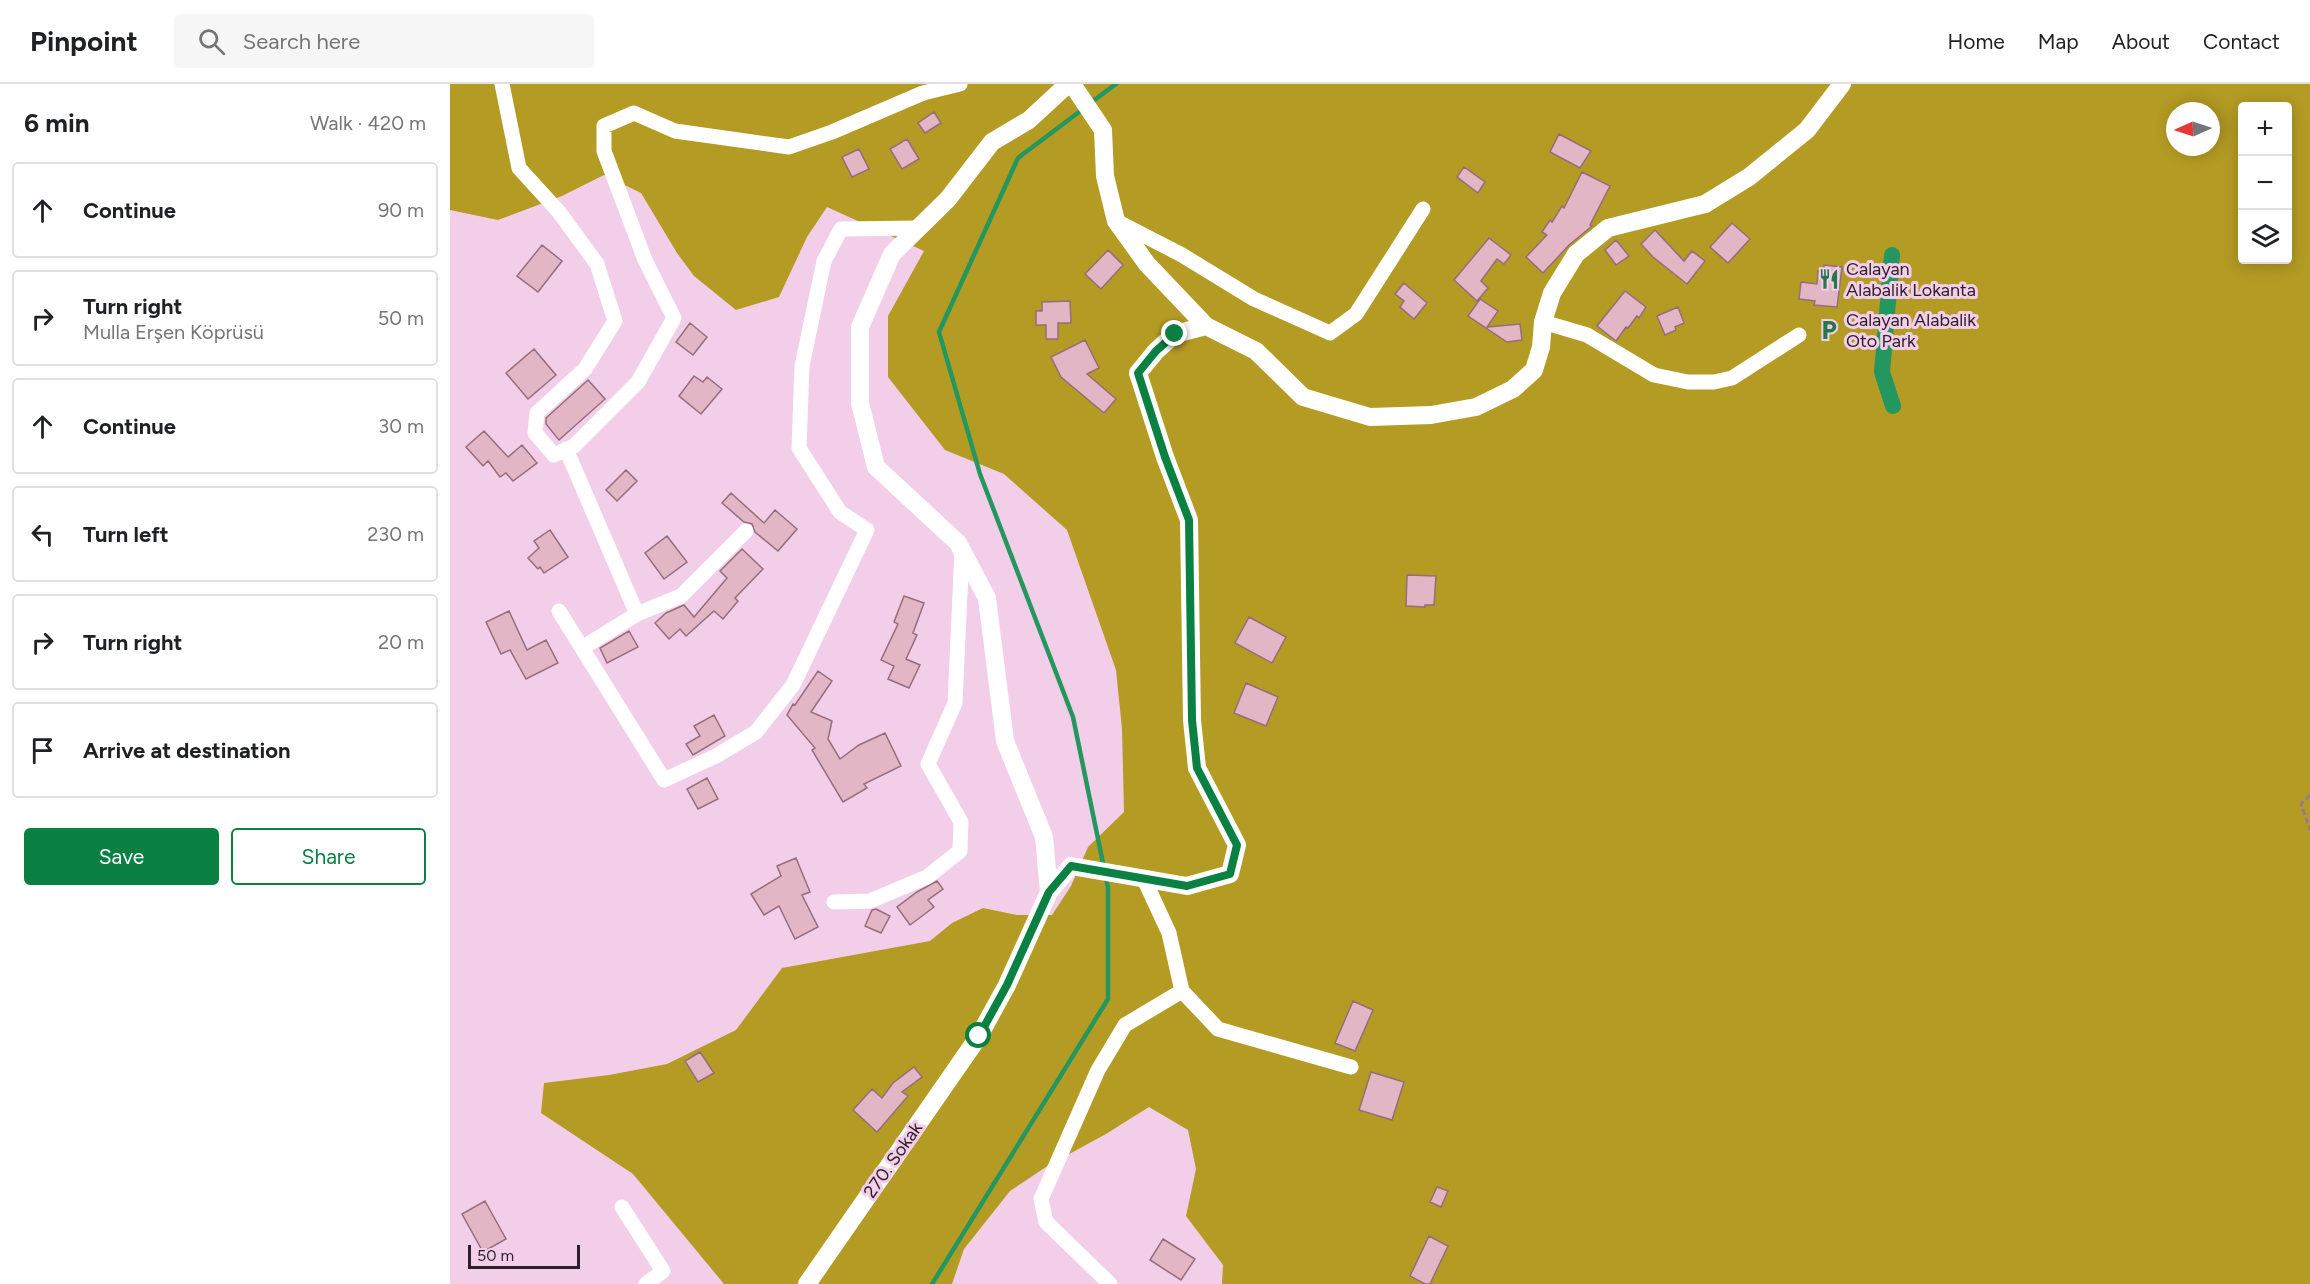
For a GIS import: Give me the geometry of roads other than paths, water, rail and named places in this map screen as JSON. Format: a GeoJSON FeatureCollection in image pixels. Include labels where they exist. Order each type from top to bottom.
{"type":"FeatureCollection","features":[{"type":"Feature","properties":{"kind":"street"},"geometry":{"type":"LineString","coordinates":[[502,84],[519,168],[559,212],[597,264],[615,321],[585,369],[537,412],[535,433],[554,455],[573,446],[638,382],[674,318],[645,260],[604,151],[604,126],[634,113],[675,130],[789,147],[832,132],[923,93],[960,84]]}},
{"type":"Feature","properties":{"kind":"street"},"geometry":{"type":"LineString","coordinates":[[1049,892],[1044,837],[1005,741],[987,598],[958,543],[876,467],[860,403],[860,327],[892,254],[948,199],[992,142],[1029,120],[1070,84],[1103,130],[1105,176],[1116,221],[1147,264],[1206,326],[1256,351],[1303,397],[1370,417],[1431,415],[1476,407],[1514,389],[1534,370],[1541,347],[1543,322],[1552,293],[1576,254],[1608,228],[1705,204],[1749,177],[1807,130],[1842,84]]}},
{"type":"Feature","properties":{"kind":"street"},"geometry":{"type":"LineString","coordinates":[[1116,221],[1182,255],[1254,299],[1330,333],[1356,314],[1423,209]]}},
{"type":"Feature","properties":{"kind":"street"},"geometry":{"type":"LineString","coordinates":[[559,611],[664,780],[716,756],[756,732],[793,685],[867,530],[840,512],[799,448],[802,366],[824,261],[842,229],[918,228]]}},
{"type":"Feature","properties":{"kind":"street"},"geometry":{"type":"LineString","coordinates":[[1543,322],[1587,336],[1654,375],[1688,382],[1714,382],[1732,378],[1799,335]]}},
{"type":"Feature","properties":{"kind":"street"},"geometry":{"type":"LineString","coordinates":[[1049,892],[1071,866],[1187,886],[1230,874],[1237,845],[1197,768],[1192,720],[1189,520],[1165,457],[1138,373],[1156,351],[1175,334],[1206,326]]}},
{"type":"Feature","properties":{"kind":"street"},"geometry":{"type":"LineString","coordinates":[[566,449],[637,614]]}},
{"type":"Feature","properties":{"kind":"street"},"geometry":{"type":"LineString","coordinates":[[582,648],[637,614],[681,596],[746,531]]}},
{"type":"Feature","properties":{"kind":"street"},"geometry":{"type":"LineString","coordinates":[[834,902],[870,901],[927,877],[960,851],[961,822],[928,764],[955,703],[962,550]]}},
{"type":"Feature","properties":{"kind":"street"},"geometry":{"type":"LineString","coordinates":[[1144,879],[1169,933],[1182,992],[1218,1029],[1351,1067]]}},
{"type":"Feature","properties":{"kind":"street","name":"270. Sokak"},"geometry":{"type":"LineString","coordinates":[[807,1284],[979,1036],[1007,985],[1049,892]]}},
{"type":"Feature","properties":{"kind":"street"},"geometry":{"type":"LineString","coordinates":[[1110,1284],[1046,1222],[1041,1199],[1098,1070],[1125,1025],[1182,992]]}},
{"type":"Feature","properties":{"kind":"street"},"geometry":{"type":"LineString","coordinates":[[622,1207],[663,1271],[646,1284]]}},
{"type":"Feature","properties":{"kind":"waterway"},"geometry":{"type":"LineString","coordinates":[[1089,104],[1116,84]]}},
{"type":"Feature","properties":{"kind":"waterway"},"geometry":{"type":"LineString","coordinates":[[1083,109],[1018,158],[939,332],[980,474],[1073,717],[1104,868]]}},
{"type":"Feature","properties":{"kind":"waterway"},"geometry":{"type":"LineString","coordinates":[[1892,255],[1882,372],[1893,406]]}},
{"type":"Feature","properties":{"kind":"waterway"},"geometry":{"type":"LineString","coordinates":[[932,1284],[1108,999],[1108,887],[1105,876]]}},
{"type":"Feature","properties":{"kind":"place","name":"Calayan Alabalik Lokanta"},"geometry":{"type":"Point","coordinates":[1829,279]}},
{"type":"Feature","properties":{"kind":"place","name":"Calayan Alabalik Oto Park"},"geometry":{"type":"Point","coordinates":[1829,330]}}]}
